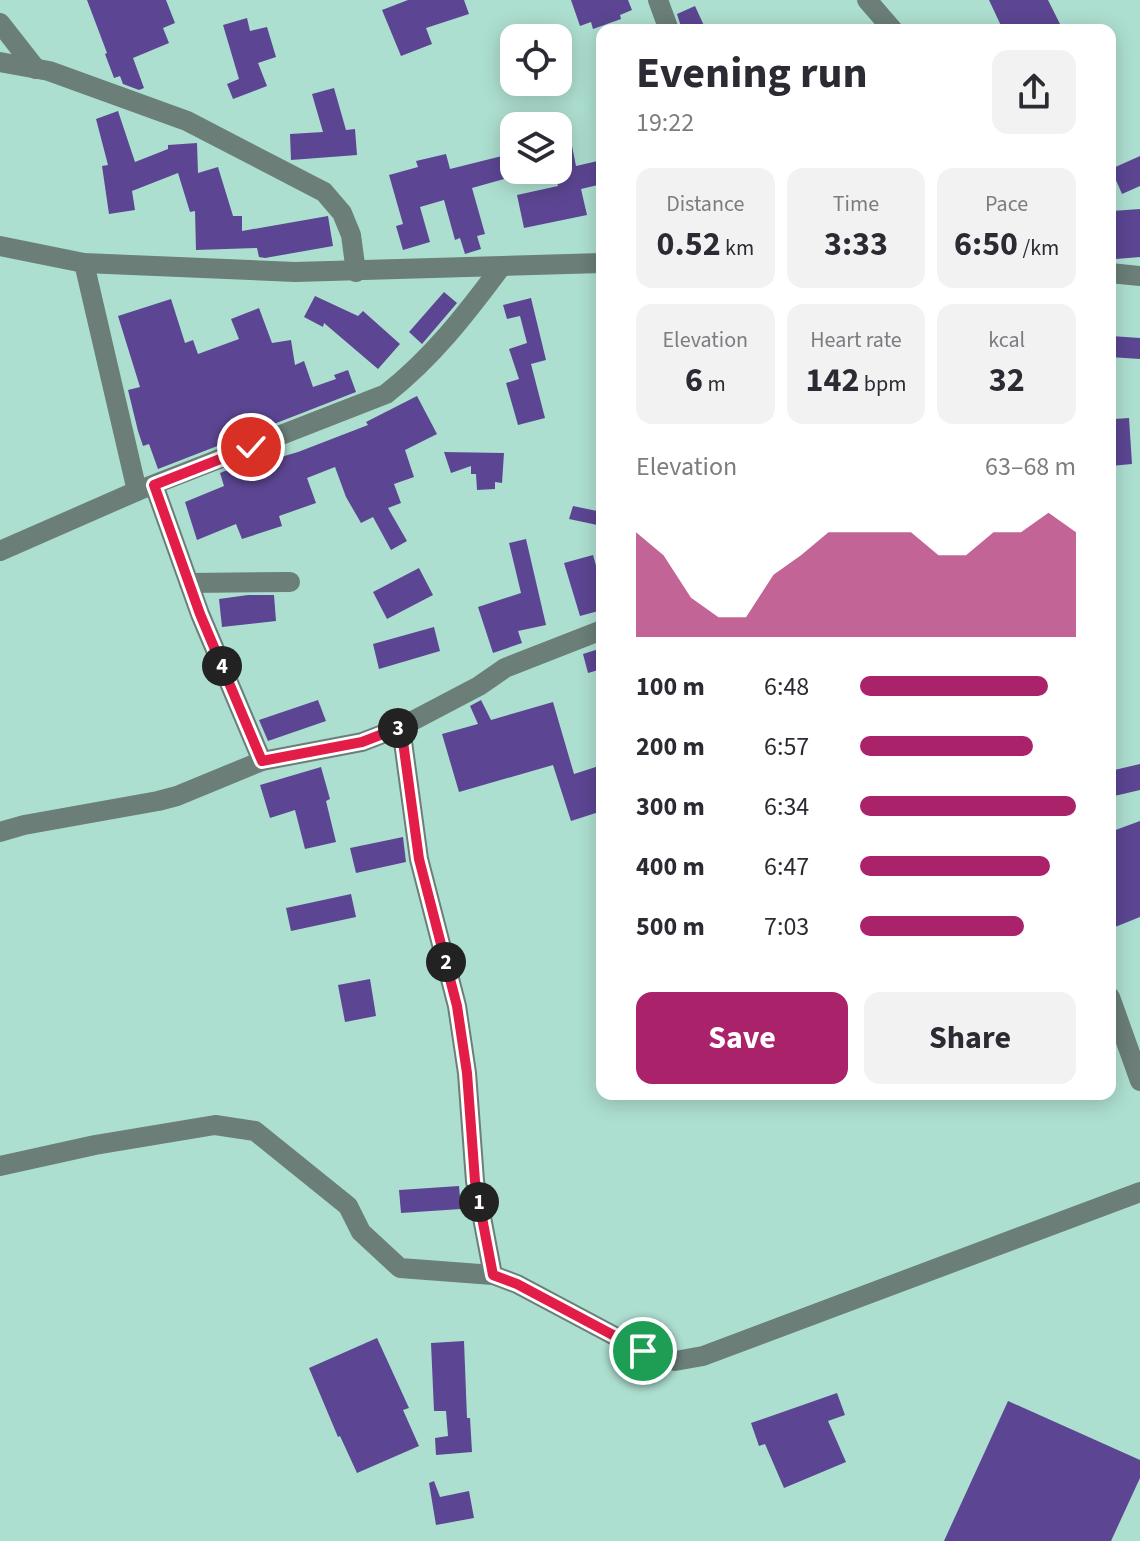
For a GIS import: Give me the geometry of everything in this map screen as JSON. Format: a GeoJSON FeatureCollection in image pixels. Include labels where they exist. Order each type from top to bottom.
{"type":"FeatureCollection","features":[{"type":"Feature","properties":{"kind":"street"},"geometry":{"type":"LineString","coordinates":[[658,0],[667,24]]}},
{"type":"Feature","properties":{"kind":"street"},"geometry":{"type":"LineString","coordinates":[[867,0],[888,24]]}},
{"type":"Feature","properties":{"kind":"street"},"geometry":{"type":"LineString","coordinates":[[0,23],[36,69]]}},
{"type":"Feature","properties":{"kind":"street"},"geometry":{"type":"LineString","coordinates":[[0,62],[49,71],[187,121],[324,192],[342,213],[351,235],[356,272]]}},
{"type":"Feature","properties":{"kind":"street"},"geometry":{"type":"LineString","coordinates":[[0,246],[84,263],[295,272],[596,263]]}},
{"type":"Feature","properties":{"kind":"street"},"geometry":{"type":"LineString","coordinates":[[84,263],[146,488],[189,583],[262,761]]}},
{"type":"Feature","properties":{"kind":"street"},"geometry":{"type":"LineString","coordinates":[[0,551],[146,488],[386,394],[418,369],[461,321],[501,267]]}},
{"type":"Feature","properties":{"kind":"street"},"geometry":{"type":"LineString","coordinates":[[1116,274],[1140,276]]}},
{"type":"Feature","properties":{"kind":"street"},"geometry":{"type":"LineString","coordinates":[[189,583],[290,582]]}},
{"type":"Feature","properties":{"kind":"street"},"geometry":{"type":"LineString","coordinates":[[0,832],[177,796],[262,761],[362,742],[401,727],[479,686],[505,668],[596,632]]}},
{"type":"Feature","properties":{"kind":"street"},"geometry":{"type":"LineString","coordinates":[[401,727],[419,859],[457,1006],[467,1073],[475,1181],[493,1275]]}},
{"type":"Feature","properties":{"kind":"street"},"geometry":{"type":"LineString","coordinates":[[1116,1014],[1140,1081]]}},
{"type":"Feature","properties":{"kind":"street"},"geometry":{"type":"LineString","coordinates":[[0,1166],[95,1145],[215,1125],[255,1131],[348,1206],[361,1232],[400,1268],[493,1275],[517,1284],[643,1351],[675,1361],[703,1356],[1140,1192]]}},
{"type":"Feature","properties":{"kind":"building"},"geometry":{"type":"Polygon","coordinates":[[[87,0],[166,0],[175,23],[163,28],[169,43],[133,58],[144,88],[139,90],[123,84],[120,76],[114,78],[87,0]]]}},
{"type":"Feature","properties":{"kind":"building"},"geometry":{"type":"Polygon","coordinates":[[[408,0],[464,0],[469,14],[426,28],[432,44],[401,56],[382,10],[408,0]]]}},
{"type":"Feature","properties":{"kind":"building"},"geometry":{"type":"Polygon","coordinates":[[[571,0],[628,0],[632,10],[620,15],[621,19],[596,24],[593,29],[591,22],[580,26],[571,0]]]}},
{"type":"Feature","properties":{"kind":"building"},"geometry":{"type":"Polygon","coordinates":[[[989,0],[1048,0],[1060,24],[1000,24],[989,0]]]}},
{"type":"Feature","properties":{"kind":"building"},"geometry":{"type":"Polygon","coordinates":[[[695,6],[703,24],[680,24],[677,14],[695,6]]]}},
{"type":"Feature","properties":{"kind":"building"},"geometry":{"type":"Polygon","coordinates":[[[247,18],[250,31],[267,27],[276,57],[258,63],[267,86],[233,99],[227,84],[239,79],[223,25],[247,18]]]}},
{"type":"Feature","properties":{"kind":"building"},"geometry":{"type":"Polygon","coordinates":[[[334,88],[346,130],[355,129],[357,155],[291,160],[290,134],[323,132],[312,94],[334,88]]]}},
{"type":"Feature","properties":{"kind":"building"},"geometry":{"type":"Polygon","coordinates":[[[118,111],[135,162],[168,149],[168,145],[197,143],[198,173],[218,167],[233,216],[242,216],[242,231],[328,216],[333,246],[265,258],[259,257],[257,248],[196,250],[195,211],[190,212],[178,173],[132,191],[135,210],[109,214],[102,166],[108,165],[96,119],[118,111]]]}},
{"type":"Feature","properties":{"kind":"building"},"geometry":{"type":"Polygon","coordinates":[[[572,146],[576,166],[596,161],[596,185],[581,189],[587,215],[524,228],[517,195],[572,184],[572,146]]]}},
{"type":"Feature","properties":{"kind":"building"},"geometry":{"type":"Polygon","coordinates":[[[446,154],[450,169],[500,156],[500,180],[472,188],[485,234],[477,236],[481,249],[465,254],[460,238],[455,240],[444,200],[420,207],[430,242],[403,250],[396,226],[403,224],[389,175],[418,167],[416,161],[446,154]]]}},
{"type":"Feature","properties":{"kind":"building"},"geometry":{"type":"Polygon","coordinates":[[[1140,156],[1140,186],[1122,194],[1116,180],[1116,167],[1140,156]]]}},
{"type":"Feature","properties":{"kind":"building"},"geometry":{"type":"Polygon","coordinates":[[[1140,209],[1140,257],[1116,259],[1116,211],[1140,209]]]}},
{"type":"Feature","properties":{"kind":"building"},"geometry":{"type":"Polygon","coordinates":[[[444,292],[457,303],[422,344],[409,332],[444,292]]]}},
{"type":"Feature","properties":{"kind":"building"},"geometry":{"type":"Polygon","coordinates":[[[315,296],[358,316],[363,311],[400,344],[378,369],[324,323],[323,327],[304,317],[315,296]]]}},
{"type":"Feature","properties":{"kind":"building"},"geometry":{"type":"Polygon","coordinates":[[[531,298],[546,360],[531,364],[545,418],[518,425],[506,383],[519,379],[509,349],[527,343],[520,316],[507,319],[503,305],[531,298]]]}},
{"type":"Feature","properties":{"kind":"building"},"geometry":{"type":"Polygon","coordinates":[[[171,299],[185,343],[193,340],[198,354],[239,339],[231,319],[259,308],[272,343],[291,340],[295,365],[304,361],[313,387],[336,379],[334,375],[348,370],[356,392],[158,469],[149,444],[143,446],[138,431],[128,390],[140,387],[118,316],[171,299]]]}},
{"type":"Feature","properties":{"kind":"building"},"geometry":{"type":"Polygon","coordinates":[[[1116,336],[1140,338],[1140,359],[1116,357],[1116,336]]]}},
{"type":"Feature","properties":{"kind":"building"},"geometry":{"type":"Polygon","coordinates":[[[417,396],[437,434],[405,450],[414,477],[394,484],[401,503],[388,508],[407,541],[391,550],[373,517],[361,523],[346,497],[335,467],[307,478],[316,503],[279,516],[282,526],[242,539],[236,524],[197,540],[185,502],[224,486],[220,473],[261,457],[264,462],[298,452],[368,425],[366,422],[417,396]]]}},
{"type":"Feature","properties":{"kind":"building"},"geometry":{"type":"Polygon","coordinates":[[[1129,418],[1132,464],[1116,465],[1116,419],[1129,418]]]}},
{"type":"Feature","properties":{"kind":"building"},"geometry":{"type":"Polygon","coordinates":[[[444,452],[504,453],[502,483],[495,482],[495,489],[477,490],[476,474],[471,474],[471,466],[451,473],[444,452]]]}},
{"type":"Feature","properties":{"kind":"building"},"geometry":{"type":"Polygon","coordinates":[[[573,506],[596,511],[596,525],[569,519],[573,506]]]}},
{"type":"Feature","properties":{"kind":"building"},"geometry":{"type":"Polygon","coordinates":[[[526,539],[546,625],[518,631],[522,643],[493,653],[478,607],[521,593],[509,543],[526,539]]]}},
{"type":"Feature","properties":{"kind":"building"},"geometry":{"type":"Polygon","coordinates":[[[593,555],[596,566],[596,612],[580,616],[564,563],[593,555]]]}},
{"type":"Feature","properties":{"kind":"building"},"geometry":{"type":"Polygon","coordinates":[[[419,568],[433,595],[387,619],[373,592],[419,568]]]}},
{"type":"Feature","properties":{"kind":"building"},"geometry":{"type":"Polygon","coordinates":[[[274,595],[276,621],[222,627],[219,599],[274,595]]]}},
{"type":"Feature","properties":{"kind":"building"},"geometry":{"type":"Polygon","coordinates":[[[434,627],[440,651],[379,669],[373,644],[434,627]]]}},
{"type":"Feature","properties":{"kind":"building"},"geometry":{"type":"Polygon","coordinates":[[[596,650],[596,671],[588,673],[583,654],[596,650]]]}},
{"type":"Feature","properties":{"kind":"building"},"geometry":{"type":"Polygon","coordinates":[[[318,700],[326,721],[268,741],[259,720],[318,700]]]}},
{"type":"Feature","properties":{"kind":"building"},"geometry":{"type":"Polygon","coordinates":[[[481,700],[491,720],[553,702],[574,774],[596,767],[596,813],[571,821],[553,765],[459,792],[442,734],[478,724],[470,706],[481,700]]]}},
{"type":"Feature","properties":{"kind":"building"},"geometry":{"type":"Polygon","coordinates":[[[1140,764],[1140,790],[1116,796],[1116,770],[1140,764]]]}},
{"type":"Feature","properties":{"kind":"building"},"geometry":{"type":"Polygon","coordinates":[[[321,767],[330,799],[326,801],[336,842],[305,849],[295,810],[270,818],[260,785],[321,767]]]}},
{"type":"Feature","properties":{"kind":"building"},"geometry":{"type":"Polygon","coordinates":[[[1140,821],[1140,917],[1116,927],[1116,830],[1140,821]]]}},
{"type":"Feature","properties":{"kind":"building"},"geometry":{"type":"Polygon","coordinates":[[[403,837],[406,862],[356,873],[350,848],[403,837]]]}},
{"type":"Feature","properties":{"kind":"building"},"geometry":{"type":"Polygon","coordinates":[[[351,894],[356,917],[291,931],[286,908],[351,894]]]}},
{"type":"Feature","properties":{"kind":"building"},"geometry":{"type":"Polygon","coordinates":[[[370,979],[376,1016],[345,1022],[338,985],[370,979]]]}},
{"type":"Feature","properties":{"kind":"building"},"geometry":{"type":"Polygon","coordinates":[[[459,1186],[461,1209],[401,1213],[399,1190],[459,1186]]]}},
{"type":"Feature","properties":{"kind":"building"},"geometry":{"type":"Polygon","coordinates":[[[377,1338],[409,1408],[403,1410],[419,1446],[357,1473],[309,1368],[377,1338]]]}},
{"type":"Feature","properties":{"kind":"building"},"geometry":{"type":"Polygon","coordinates":[[[464,1341],[467,1418],[470,1418],[472,1452],[436,1455],[435,1438],[448,1436],[446,1411],[434,1411],[431,1343],[464,1341]]]}},
{"type":"Feature","properties":{"kind":"building"},"geometry":{"type":"Polygon","coordinates":[[[837,1393],[845,1415],[828,1421],[846,1462],[784,1488],[765,1444],[759,1446],[751,1423],[837,1393]]]}},
{"type":"Feature","properties":{"kind":"building"},"geometry":{"type":"Polygon","coordinates":[[[1008,1401],[1140,1460],[1140,1478],[1111,1541],[944,1541],[1008,1401]]]}},
{"type":"Feature","properties":{"kind":"building"},"geometry":{"type":"Polygon","coordinates":[[[434,1481],[440,1497],[469,1491],[474,1518],[436,1525],[429,1483],[434,1481]]]}},
{"type":"Feature","properties":{"kind":"route"},"geometry":{"type":"LineString","coordinates":[[251,447],[154,485],[200,614],[262,761],[362,742],[401,727],[419,859],[457,1006],[467,1073],[475,1181],[493,1275],[517,1284],[643,1351]]}}]}
